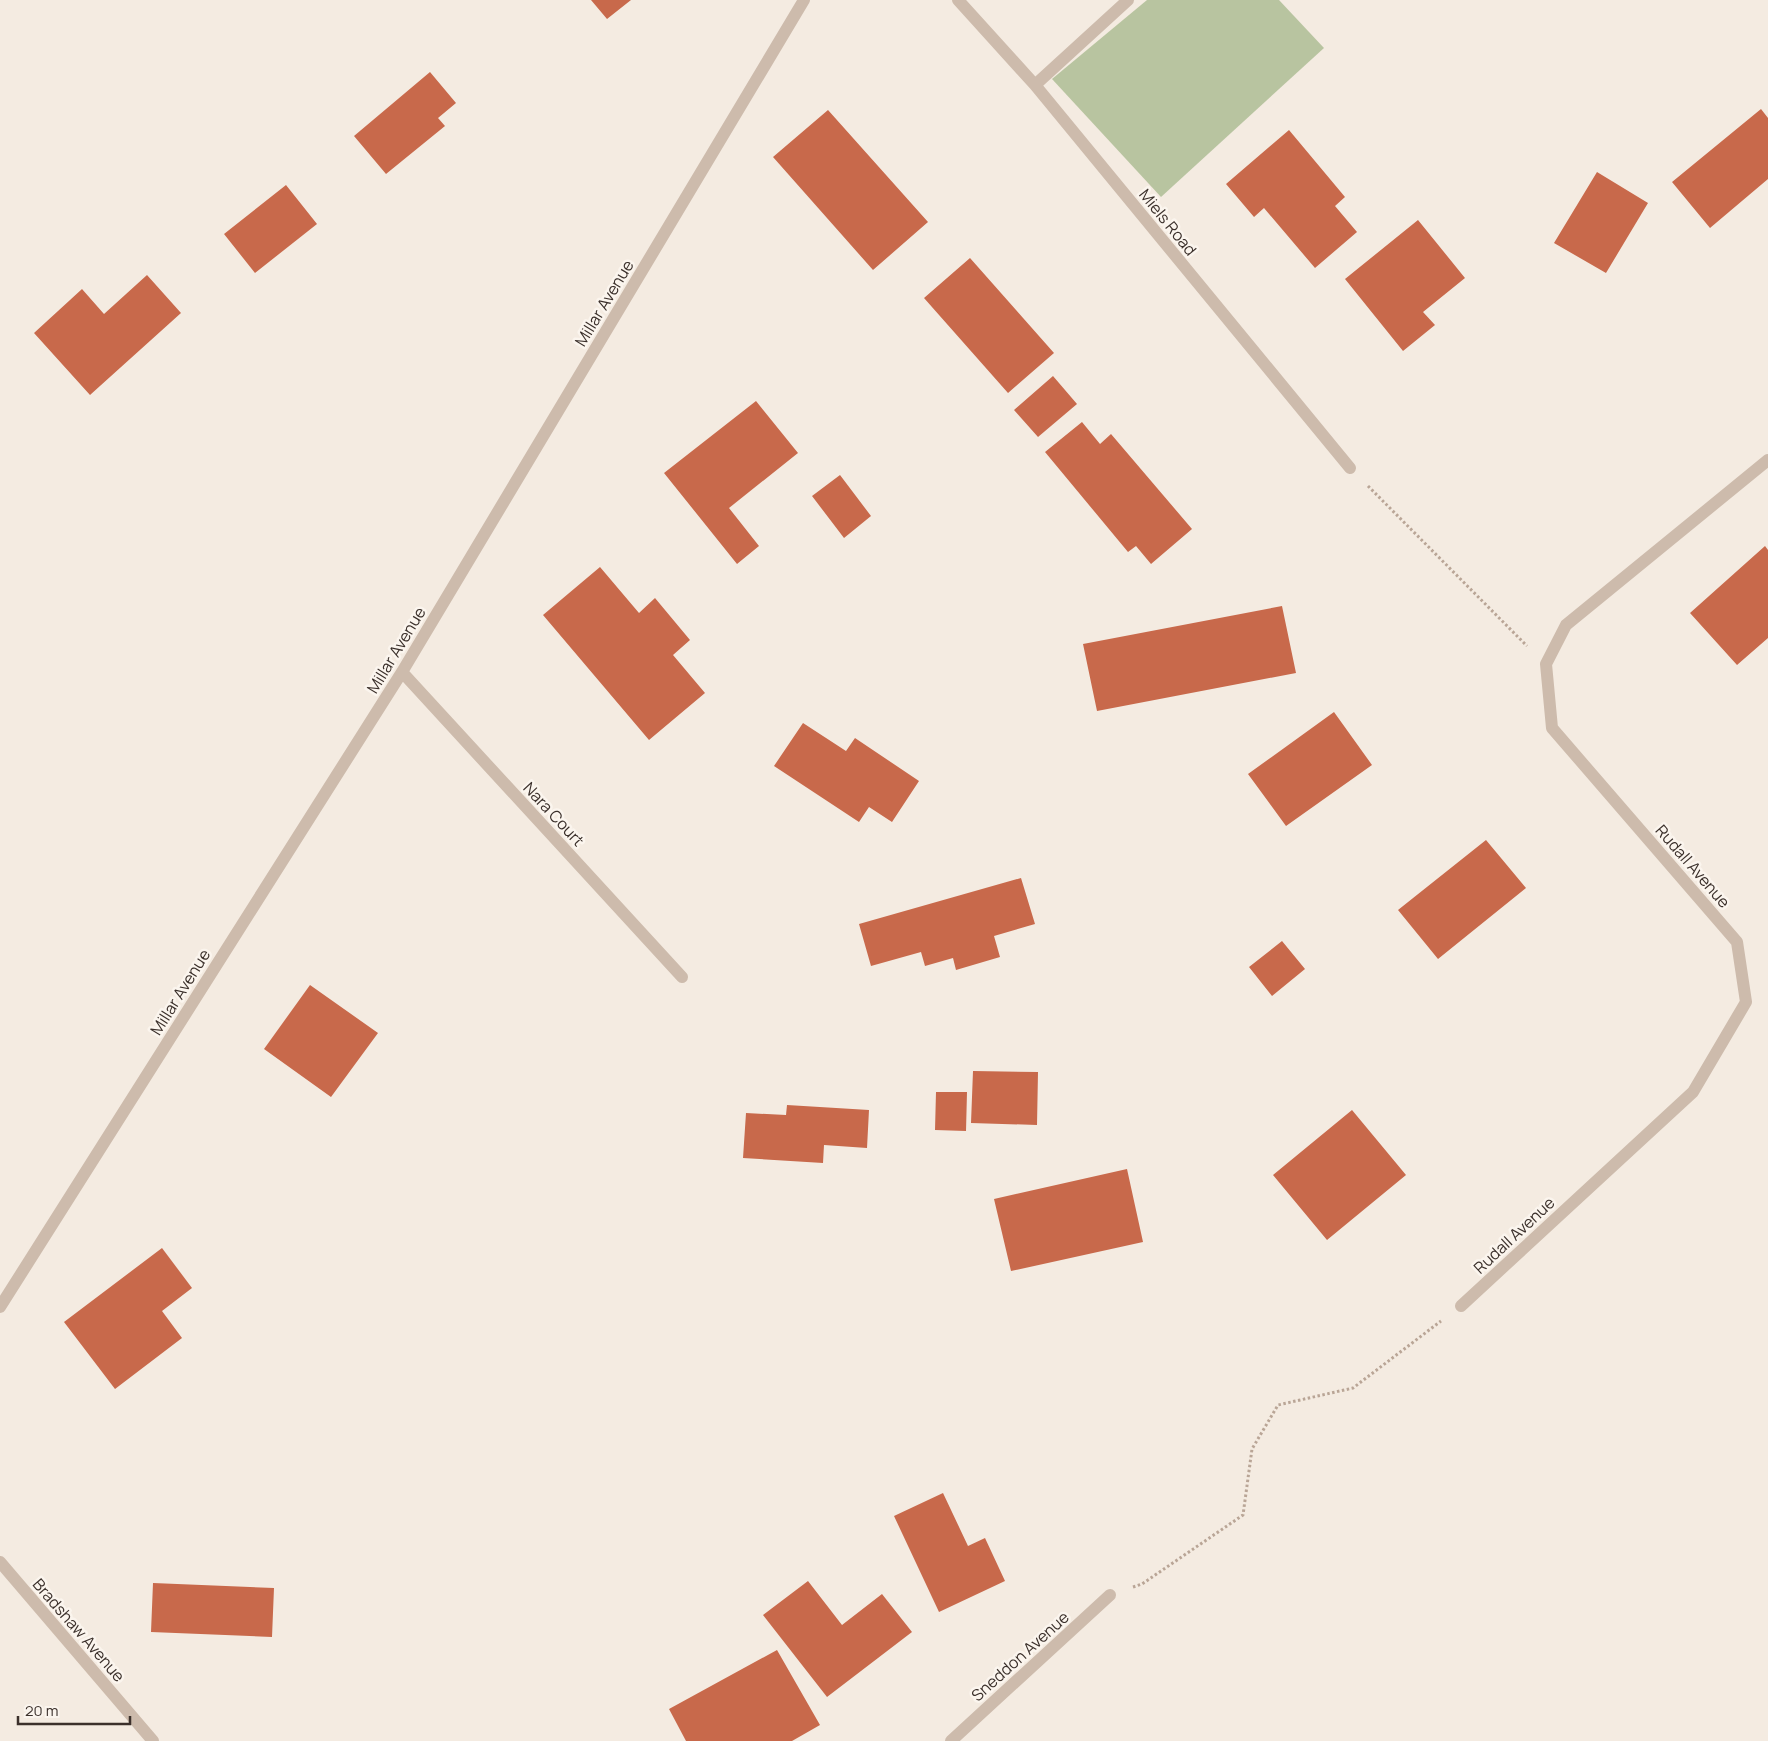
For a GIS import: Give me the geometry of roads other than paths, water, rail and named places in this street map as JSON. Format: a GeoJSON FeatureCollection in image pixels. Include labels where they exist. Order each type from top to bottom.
{"type":"FeatureCollection","features":[{"type":"Feature","properties":{"kind":"street","name":"Millar Avenue"},"geometry":{"type":"LineString","coordinates":[[0,1307],[402,672],[804,0]]}},
{"type":"Feature","properties":{"kind":"street","name":"Miels Road"},"geometry":{"type":"LineString","coordinates":[[958,0],[1035,85],[1350,468]]}},
{"type":"Feature","properties":{"kind":"street"},"geometry":{"type":"LineString","coordinates":[[1035,85],[1128,0]]}},
{"type":"Feature","properties":{"kind":"street","name":"Rudall Avenue"},"geometry":{"type":"LineString","coordinates":[[1461,1306],[1694,1092],[1746,1002],[1737,942],[1552,728],[1546,664],[1566,625],[1768,460]]}},
{"type":"Feature","properties":{"kind":"street","name":"Nara Court"},"geometry":{"type":"LineString","coordinates":[[402,672],[682,977]]}},
{"type":"Feature","properties":{"kind":"street","name":"Bradshaw Avenue"},"geometry":{"type":"LineString","coordinates":[[0,1562],[153,1741]]}},
{"type":"Feature","properties":{"kind":"street","name":"Sneddon Avenue"},"geometry":{"type":"LineString","coordinates":[[951,1741],[1110,1596]]}}]}
